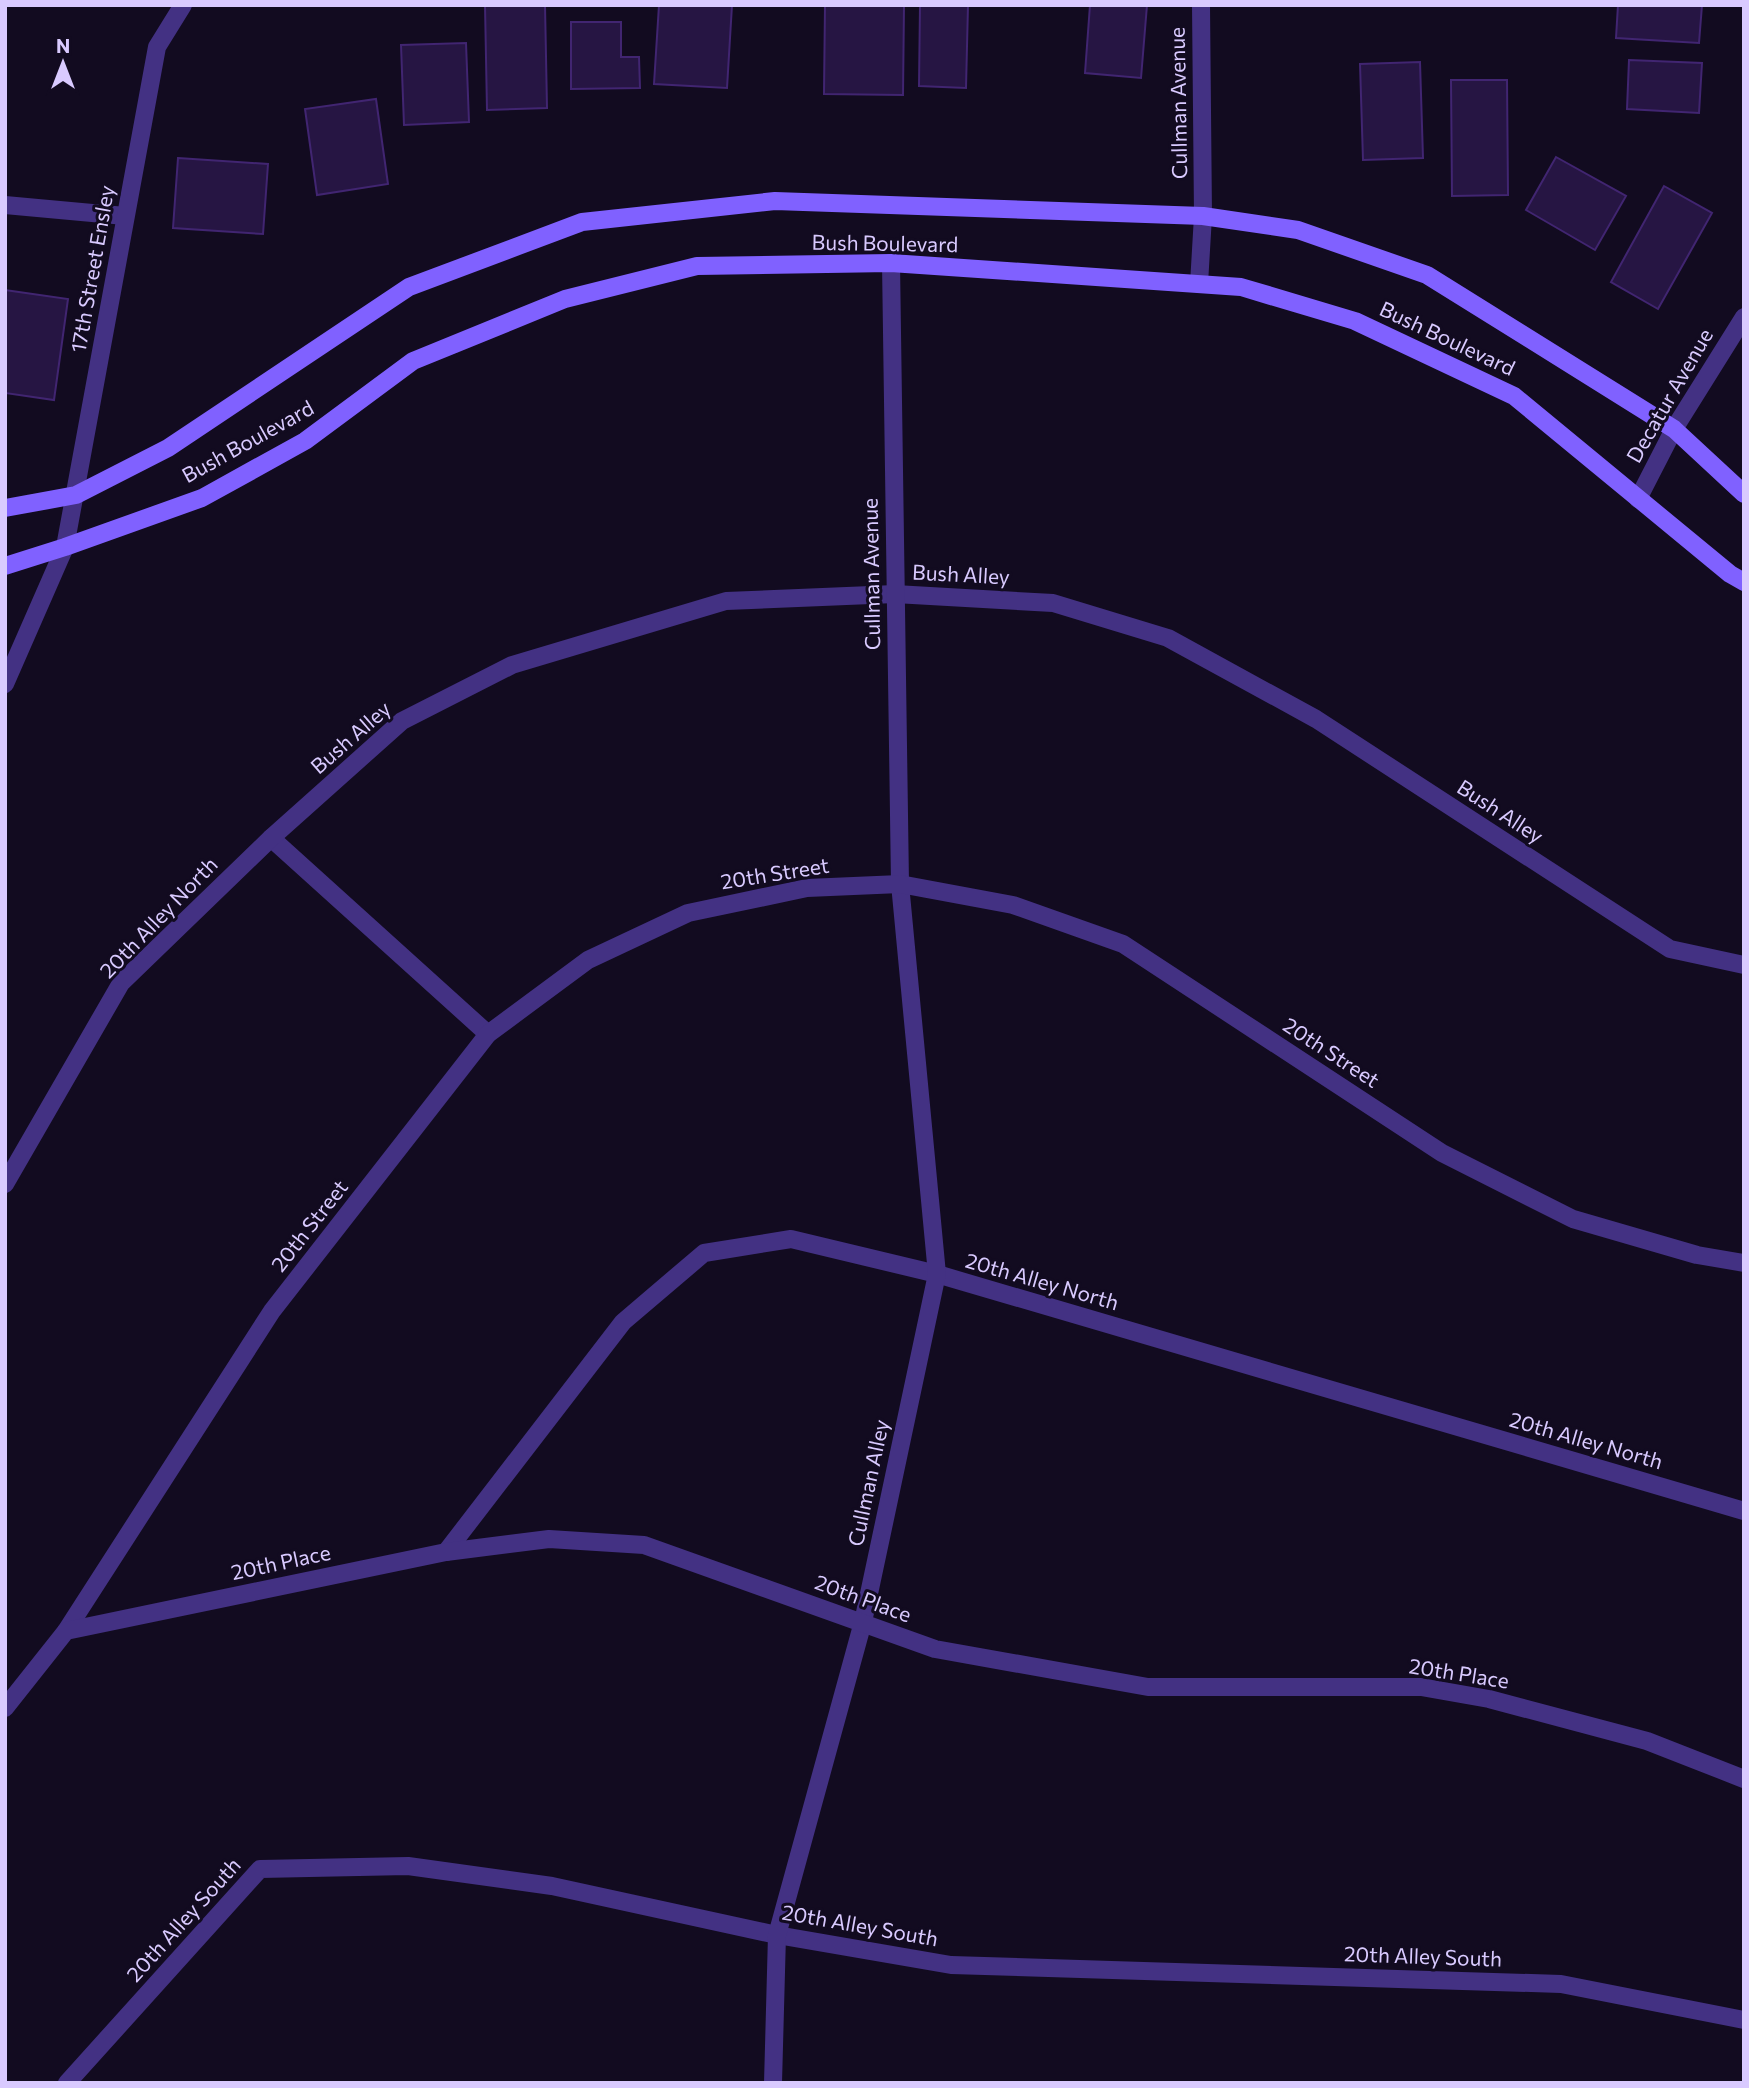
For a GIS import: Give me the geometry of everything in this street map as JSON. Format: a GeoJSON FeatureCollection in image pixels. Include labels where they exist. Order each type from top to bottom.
{"type":"FeatureCollection","features":[{"type":"Feature","properties":{"kind":"main road","name":"Bush Boulevard"},"geometry":{"type":"LineString","coordinates":[[5,508],[76,495],[168,448],[409,287],[582,222],[775,201],[1203,216],[1298,230],[1427,275],[1674,429],[1744,494]]}},
{"type":"Feature","properties":{"kind":"main road","name":"Bush Boulevard"},"geometry":{"type":"LineString","coordinates":[[5,566],[202,498],[304,441],[413,361],[565,299],[697,266],[891,263],[1241,287],[1355,321],[1514,396],[1637,499],[1730,574],[1744,582]]}},
{"type":"Feature","properties":{"kind":"street","name":"17th Street Ensley"},"geometry":{"type":"LineString","coordinates":[[65,547],[157,47],[183,5]]}},
{"type":"Feature","properties":{"kind":"street","name":"Cullman Avenue"},"geometry":{"type":"LineString","coordinates":[[1199,284],[1203,216],[1201,5]]}},
{"type":"Feature","properties":{"kind":"street"},"geometry":{"type":"LineString","coordinates":[[5,205],[125,216]]}},
{"type":"Feature","properties":{"kind":"street","name":"Cullman Avenue"},"geometry":{"type":"LineString","coordinates":[[891,263],[900,884]]}},
{"type":"Feature","properties":{"kind":"street","name":"Decatur Avenue"},"geometry":{"type":"LineString","coordinates":[[1637,499],[1674,429],[1744,317]]}},
{"type":"Feature","properties":{"kind":"street"},"geometry":{"type":"LineString","coordinates":[[5,684],[65,547]]}},
{"type":"Feature","properties":{"kind":"street","name":"Bush Alley"},"geometry":{"type":"LineString","coordinates":[[271,838],[402,721],[512,665],[726,601],[895,594],[1053,603],[1168,638],[1316,719],[1670,949],[1744,965]]}},
{"type":"Feature","properties":{"kind":"street"},"geometry":{"type":"LineString","coordinates":[[271,838],[488,1034]]}},
{"type":"Feature","properties":{"kind":"street","name":"20th Alley North"},"geometry":{"type":"LineString","coordinates":[[5,1184],[121,983],[271,838]]}},
{"type":"Feature","properties":{"kind":"street","name":"20th Street"},"geometry":{"type":"LineString","coordinates":[[66,1631],[272,1311],[488,1034],[588,960],[688,913],[807,888],[900,884],[1013,905],[1123,944],[1442,1153],[1573,1219],[1697,1255],[1744,1264]]}},
{"type":"Feature","properties":{"kind":"street","name":"Cullman Alley"},"geometry":{"type":"LineString","coordinates":[[773,2083],[777,1935],[863,1622],[937,1274],[900,884]]}},
{"type":"Feature","properties":{"kind":"street","name":"20th Alley North"},"geometry":{"type":"LineString","coordinates":[[446,1552],[623,1322],[704,1253],[791,1239],[937,1274],[1744,1511]]}},
{"type":"Feature","properties":{"kind":"street","name":"20th Place"},"geometry":{"type":"LineString","coordinates":[[66,1631],[446,1552],[549,1539],[644,1545],[935,1649],[1148,1687],[1421,1687],[1489,1699],[1647,1741],[1744,1779]]}},
{"type":"Feature","properties":{"kind":"street"},"geometry":{"type":"LineString","coordinates":[[5,1708],[66,1631]]}},
{"type":"Feature","properties":{"kind":"street","name":"20th Alley South"},"geometry":{"type":"LineString","coordinates":[[66,2083],[260,1869],[408,1866],[552,1886],[777,1935],[951,1965],[1561,1984],[1744,2020]]}},
{"type":"Feature","properties":{"kind":"building"},"geometry":{"type":"Polygon","coordinates":[[[485,5],[545,5],[547,108],[487,110],[485,5]]]}},
{"type":"Feature","properties":{"kind":"building"},"geometry":{"type":"Polygon","coordinates":[[[659,5],[732,5],[727,88],[654,84],[659,5]]]}},
{"type":"Feature","properties":{"kind":"building"},"geometry":{"type":"Polygon","coordinates":[[[825,5],[904,5],[903,95],[824,94],[825,5]]]}},
{"type":"Feature","properties":{"kind":"building"},"geometry":{"type":"Polygon","coordinates":[[[920,5],[968,5],[966,88],[919,86],[920,5]]]}},
{"type":"Feature","properties":{"kind":"building"},"geometry":{"type":"Polygon","coordinates":[[[1090,5],[1147,5],[1141,78],[1085,73],[1090,5]]]}},
{"type":"Feature","properties":{"kind":"building"},"geometry":{"type":"Polygon","coordinates":[[[1618,5],[1702,5],[1699,43],[1616,38],[1618,5]]]}},
{"type":"Feature","properties":{"kind":"building"},"geometry":{"type":"Polygon","coordinates":[[[571,22],[621,22],[621,57],[639,57],[640,88],[571,89],[571,22]]]}},
{"type":"Feature","properties":{"kind":"building"},"geometry":{"type":"Polygon","coordinates":[[[466,43],[469,122],[404,125],[401,45],[466,43]]]}},
{"type":"Feature","properties":{"kind":"building"},"geometry":{"type":"Polygon","coordinates":[[[1629,60],[1702,63],[1699,113],[1627,109],[1629,60]]]}},
{"type":"Feature","properties":{"kind":"building"},"geometry":{"type":"Polygon","coordinates":[[[1420,62],[1423,158],[1363,160],[1360,64],[1420,62]]]}},
{"type":"Feature","properties":{"kind":"building"},"geometry":{"type":"Polygon","coordinates":[[[1451,80],[1507,80],[1508,195],[1452,196],[1451,80]]]}},
{"type":"Feature","properties":{"kind":"building"},"geometry":{"type":"Polygon","coordinates":[[[376,99],[388,184],[317,195],[305,109],[376,99]]]}},
{"type":"Feature","properties":{"kind":"building"},"geometry":{"type":"Polygon","coordinates":[[[1556,157],[1626,196],[1595,250],[1526,210],[1556,157]]]}},
{"type":"Feature","properties":{"kind":"building"},"geometry":{"type":"Polygon","coordinates":[[[178,158],[268,164],[263,234],[173,228],[178,158]]]}},
{"type":"Feature","properties":{"kind":"building"},"geometry":{"type":"Polygon","coordinates":[[[1664,186],[1712,213],[1658,309],[1611,282],[1664,186]]]}},
{"type":"Feature","properties":{"kind":"building"},"geometry":{"type":"Polygon","coordinates":[[[5,290],[68,299],[54,400],[5,393],[5,290]]]}}]}
